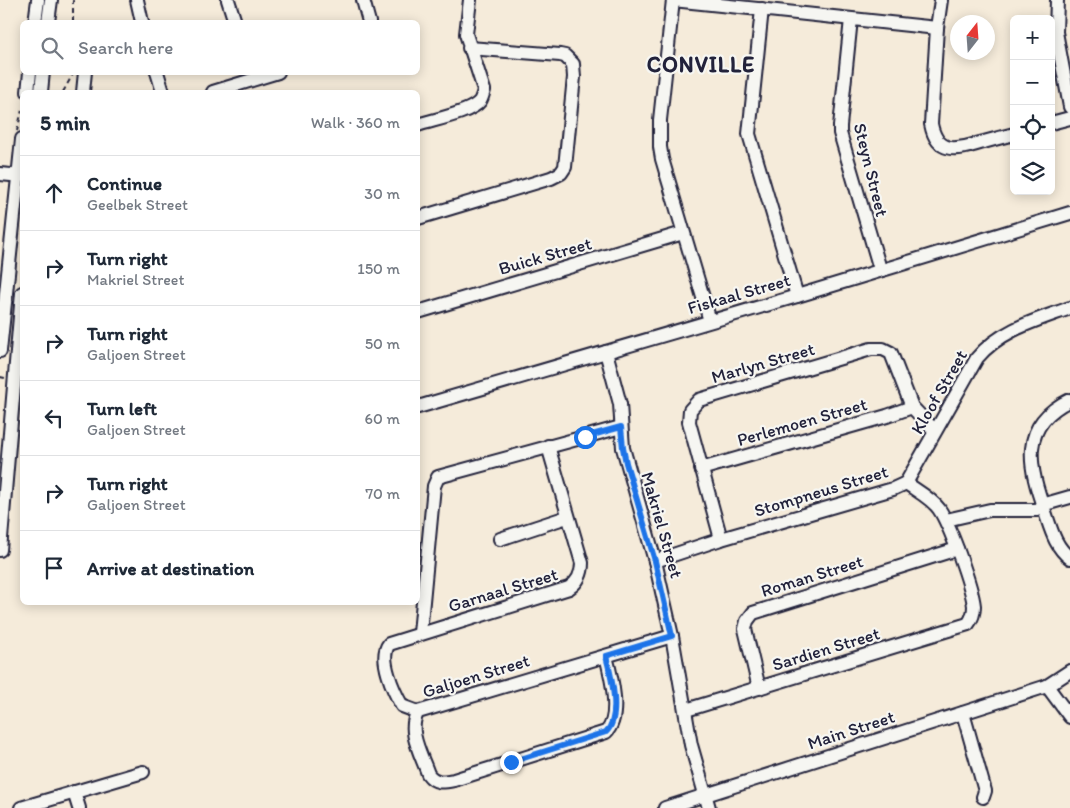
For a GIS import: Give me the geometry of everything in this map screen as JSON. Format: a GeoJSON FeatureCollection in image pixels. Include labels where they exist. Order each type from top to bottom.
{"type":"FeatureCollection","features":[{"type":"Feature","properties":{"kind":"street"},"geometry":{"type":"LineString","coordinates":[[41,14],[51,0]]}},
{"type":"Feature","properties":{"kind":"street"},"geometry":{"type":"LineString","coordinates":[[137,0],[142,20]]}},
{"type":"Feature","properties":{"kind":"street"},"geometry":{"type":"LineString","coordinates":[[228,0],[234,20]]}},
{"type":"Feature","properties":{"kind":"street"},"geometry":{"type":"LineString","coordinates":[[363,0],[368,20]]}},
{"type":"Feature","properties":{"kind":"street"},"geometry":{"type":"LineString","coordinates":[[420,124],[468,110],[480,102],[484,90],[469,48],[466,27],[470,0]]}},
{"type":"Feature","properties":{"kind":"street"},"geometry":{"type":"LineString","coordinates":[[710,320],[683,233],[660,147],[660,120],[673,0],[937,28]]}},
{"type":"Feature","properties":{"kind":"street"},"geometry":{"type":"LineString","coordinates":[[941,0],[937,28],[931,124],[934,135],[942,144],[949,148],[958,149],[1010,135]]}},
{"type":"Feature","properties":{"kind":"street"},"geometry":{"type":"LineString","coordinates":[[1058,0],[1055,19],[1056,32],[1067,73],[1070,107]]}},
{"type":"Feature","properties":{"kind":"street"},"geometry":{"type":"LineString","coordinates":[[762,9],[749,134],[797,296]]}},
{"type":"Feature","properties":{"kind":"street","name":"Steyn Street"},"geometry":{"type":"LineString","coordinates":[[851,19],[840,133],[880,269]]}},
{"type":"Feature","properties":{"kind":"street"},"geometry":{"type":"LineString","coordinates":[[420,217],[551,178],[561,173],[565,167],[574,77],[573,64],[565,56],[560,55],[469,48]]}},
{"type":"Feature","properties":{"kind":"street"},"geometry":{"type":"LineString","coordinates":[[28,90],[30,75]]}},
{"type":"Feature","properties":{"kind":"street"},"geometry":{"type":"LineString","coordinates":[[41,90],[43,75]]}},
{"type":"Feature","properties":{"kind":"street"},"geometry":{"type":"LineString","coordinates":[[83,90],[85,75]]}},
{"type":"Feature","properties":{"kind":"street"},"geometry":{"type":"LineString","coordinates":[[158,75],[162,90]]}},
{"type":"Feature","properties":{"kind":"street"},"geometry":{"type":"LineString","coordinates":[[217,90],[251,76]]}},
{"type":"Feature","properties":{"kind":"street"},"geometry":{"type":"LineString","coordinates":[[1055,122],[1070,118]]}},
{"type":"Feature","properties":{"kind":"street"},"geometry":{"type":"LineString","coordinates":[[0,550],[20,350],[0,350],[20,175],[19,136]]}},
{"type":"Feature","properties":{"kind":"street"},"geometry":{"type":"LineString","coordinates":[[0,174],[20,175]]}},
{"type":"Feature","properties":{"kind":"street","name":"Fiskaal Street"},"geometry":{"type":"LineString","coordinates":[[420,405],[797,296],[880,269],[1070,213]]}},
{"type":"Feature","properties":{"kind":"street","name":"Buick Street"},"geometry":{"type":"LineString","coordinates":[[420,311],[683,233]]}},
{"type":"Feature","properties":{"kind":"street","name":"Kloof Street"},"geometry":{"type":"LineString","coordinates":[[906,483],[977,358],[985,348],[1025,324],[1070,308]]}},
{"type":"Feature","properties":{"kind":"street","name":"Marlyn Street"},"geometry":{"type":"LineString","coordinates":[[721,539],[689,422],[690,410],[700,400],[871,349],[883,349],[891,353],[912,408],[935,431]]}},
{"type":"Feature","properties":{"kind":"street","name":"Makriel Street"},"geometry":{"type":"LineString","coordinates":[[606,352],[618,395],[626,463],[655,561],[672,636],[692,745],[709,808]]}},
{"type":"Feature","properties":{"kind":"street"},"geometry":{"type":"LineString","coordinates":[[1070,400],[1059,405],[1047,417],[1038,429],[1032,445],[1032,470],[1042,504],[1055,540],[1062,552],[1070,558]]}},
{"type":"Feature","properties":{"kind":"street","name":"Perlemoen Street"},"geometry":{"type":"LineString","coordinates":[[701,469],[912,408]]}},
{"type":"Feature","properties":{"kind":"street"},"geometry":{"type":"LineString","coordinates":[[420,634],[434,486],[438,477],[621,427]]}},
{"type":"Feature","properties":{"kind":"street","name":"Garnaal Street"},"geometry":{"type":"LineString","coordinates":[[418,712],[402,706],[391,686],[385,656],[385,650],[389,644],[568,588],[574,585],[580,576],[582,567],[548,446]]}},
{"type":"Feature","properties":{"kind":"street","name":"Stompneus Street"},"geometry":{"type":"LineString","coordinates":[[655,561],[721,539],[893,489],[906,483],[938,507],[946,520],[973,599],[973,616]]}},
{"type":"Feature","properties":{"kind":"street"},"geometry":{"type":"LineString","coordinates":[[946,520],[990,510],[1036,510],[1042,504],[1070,497]]}},
{"type":"Feature","properties":{"kind":"street"},"geometry":{"type":"LineString","coordinates":[[500,539],[567,517]]}},
{"type":"Feature","properties":{"kind":"street","name":"Roman Street"},"geometry":{"type":"LineString","coordinates":[[758,688],[745,629],[746,621],[753,613],[957,549]]}},
{"type":"Feature","properties":{"kind":"street","name":"Sardien Street"},"geometry":{"type":"LineString","coordinates":[[686,710],[968,624],[973,616]]}},
{"type":"Feature","properties":{"kind":"street","name":"Galjoen Street"},"geometry":{"type":"LineString","coordinates":[[606,656],[611,674],[615,710],[612,724],[606,732],[454,780],[439,782],[428,774],[414,734],[414,720],[418,712],[672,636]]}},
{"type":"Feature","properties":{"kind":"street","name":"Main Street"},"geometry":{"type":"LineString","coordinates":[[665,808],[1047,686],[1070,671]]}},
{"type":"Feature","properties":{"kind":"street"},"geometry":{"type":"LineString","coordinates":[[1047,686],[1070,717]]}},
{"type":"Feature","properties":{"kind":"street"},"geometry":{"type":"LineString","coordinates":[[963,713],[985,791],[983,797]]}},
{"type":"Feature","properties":{"kind":"street"},"geometry":{"type":"LineString","coordinates":[[20,808],[143,772]]}},
{"type":"Feature","properties":{"kind":"street"},"geometry":{"type":"LineString","coordinates":[[74,792],[79,808]]}},
{"type":"Feature","properties":{"kind":"path"},"geometry":{"type":"LineString","coordinates":[[73,0],[73,20]]}},
{"type":"Feature","properties":{"kind":"path"},"geometry":{"type":"LineString","coordinates":[[65,90],[72,75]]}},
{"type":"Feature","properties":{"kind":"district","name":"CONVILLE"},"geometry":{"type":"Point","coordinates":[701,64]}},
{"type":"Feature","properties":{"kind":"route"},"geometry":{"type":"LineString","coordinates":[[511,762],[606,732],[612,724],[615,710],[611,674],[606,656],[672,636],[655,561],[626,463],[621,427],[585,437]]}}]}
